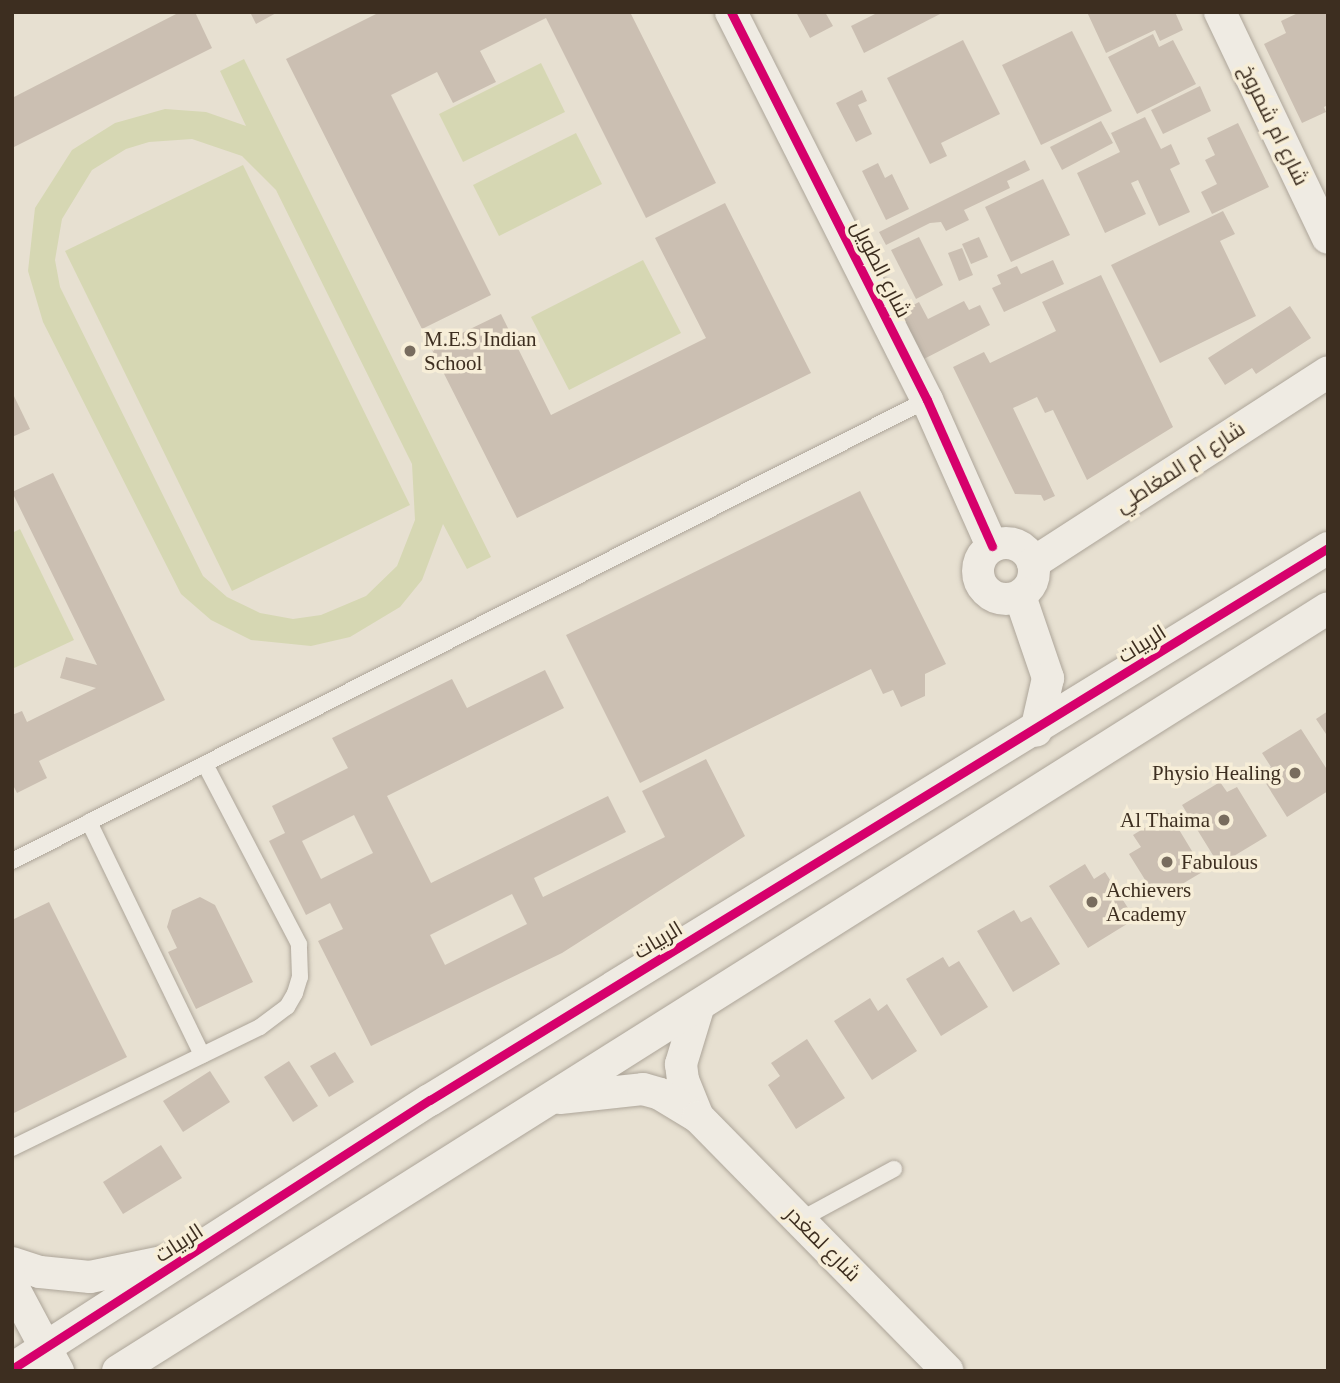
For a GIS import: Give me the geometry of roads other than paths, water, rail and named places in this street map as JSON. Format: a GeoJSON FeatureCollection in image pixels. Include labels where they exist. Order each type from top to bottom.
{"type":"FeatureCollection","features":[{"type":"Feature","properties":{"kind":"street","name":"شارع الطويل"},"geometry":{"type":"LineString","coordinates":[[732,12],[927,400],[992,546]]}},
{"type":"Feature","properties":{"kind":"street","name":"شارع ام شمروخ"},"geometry":{"type":"LineString","coordinates":[[1220,12],[1328,238]]}},
{"type":"Feature","properties":{"kind":"street","name":"شارع ام المغاطي"},"geometry":{"type":"LineString","coordinates":[[1033,563],[1328,372]]}},
{"type":"Feature","properties":{"kind":"street"},"geometry":{"type":"LineString","coordinates":[[1016,545],[1033,563],[1034,575],[1020,596],[1005,599],[991,595],[981,584],[978,570],[982,556],[992,546],[1016,545]]}},
{"type":"Feature","properties":{"kind":"street","name":"الربيات"},"geometry":{"type":"LineString","coordinates":[[12,1369],[52,1360],[192,1255],[430,1100],[1036,731],[1328,548]]}},
{"type":"Feature","properties":{"kind":"street"},"geometry":{"type":"LineString","coordinates":[[1020,596],[1048,678],[1036,731]]}},
{"type":"Feature","properties":{"kind":"street"},"geometry":{"type":"LineString","coordinates":[[118,1371],[545,1101],[698,1008],[1328,608]]}},
{"type":"Feature","properties":{"kind":"street","name":"شارع لمغدر"},"geometry":{"type":"LineString","coordinates":[[698,1008],[681,1064],[683,1080],[698,1117]]}},
{"type":"Feature","properties":{"kind":"street","name":"شارع لمغدر"},"geometry":{"type":"LineString","coordinates":[[545,1101],[643,1089],[660,1094],[698,1117],[948,1371]]}},
{"type":"Feature","properties":{"kind":"street"},"geometry":{"type":"LineString","coordinates":[[12,1263],[40,1272],[90,1277],[192,1255]]}},
{"type":"Feature","properties":{"kind":"street"},"geometry":{"type":"LineString","coordinates":[[12,1285],[52,1360]]}},
{"type":"Feature","properties":{"kind":"lane"},"geometry":{"type":"LineString","coordinates":[[12,861],[927,400]]}},
{"type":"Feature","properties":{"kind":"lane"},"geometry":{"type":"LineString","coordinates":[[12,1148],[260,1027],[287,1007],[300,977],[301,961],[292,929],[205,764]]}},
{"type":"Feature","properties":{"kind":"lane"},"geometry":{"type":"LineString","coordinates":[[89,822],[202,1055]]}},
{"type":"Feature","properties":{"kind":"lane"},"geometry":{"type":"LineString","coordinates":[[800,1220],[894,1169]]}},
{"type":"Feature","properties":{"kind":"place","name":"M.E.S Indian School"},"geometry":{"type":"Point","coordinates":[410,351]}},
{"type":"Feature","properties":{"kind":"place","name":"Physio Healing"},"geometry":{"type":"Point","coordinates":[1295,773]}},
{"type":"Feature","properties":{"kind":"place","name":"Al Thaima"},"geometry":{"type":"Point","coordinates":[1224,820]}},
{"type":"Feature","properties":{"kind":"place","name":"Fabulous"},"geometry":{"type":"Point","coordinates":[1167,862]}},
{"type":"Feature","properties":{"kind":"place","name":"Achievers Academy"},"geometry":{"type":"Point","coordinates":[1092,902]}}]}
